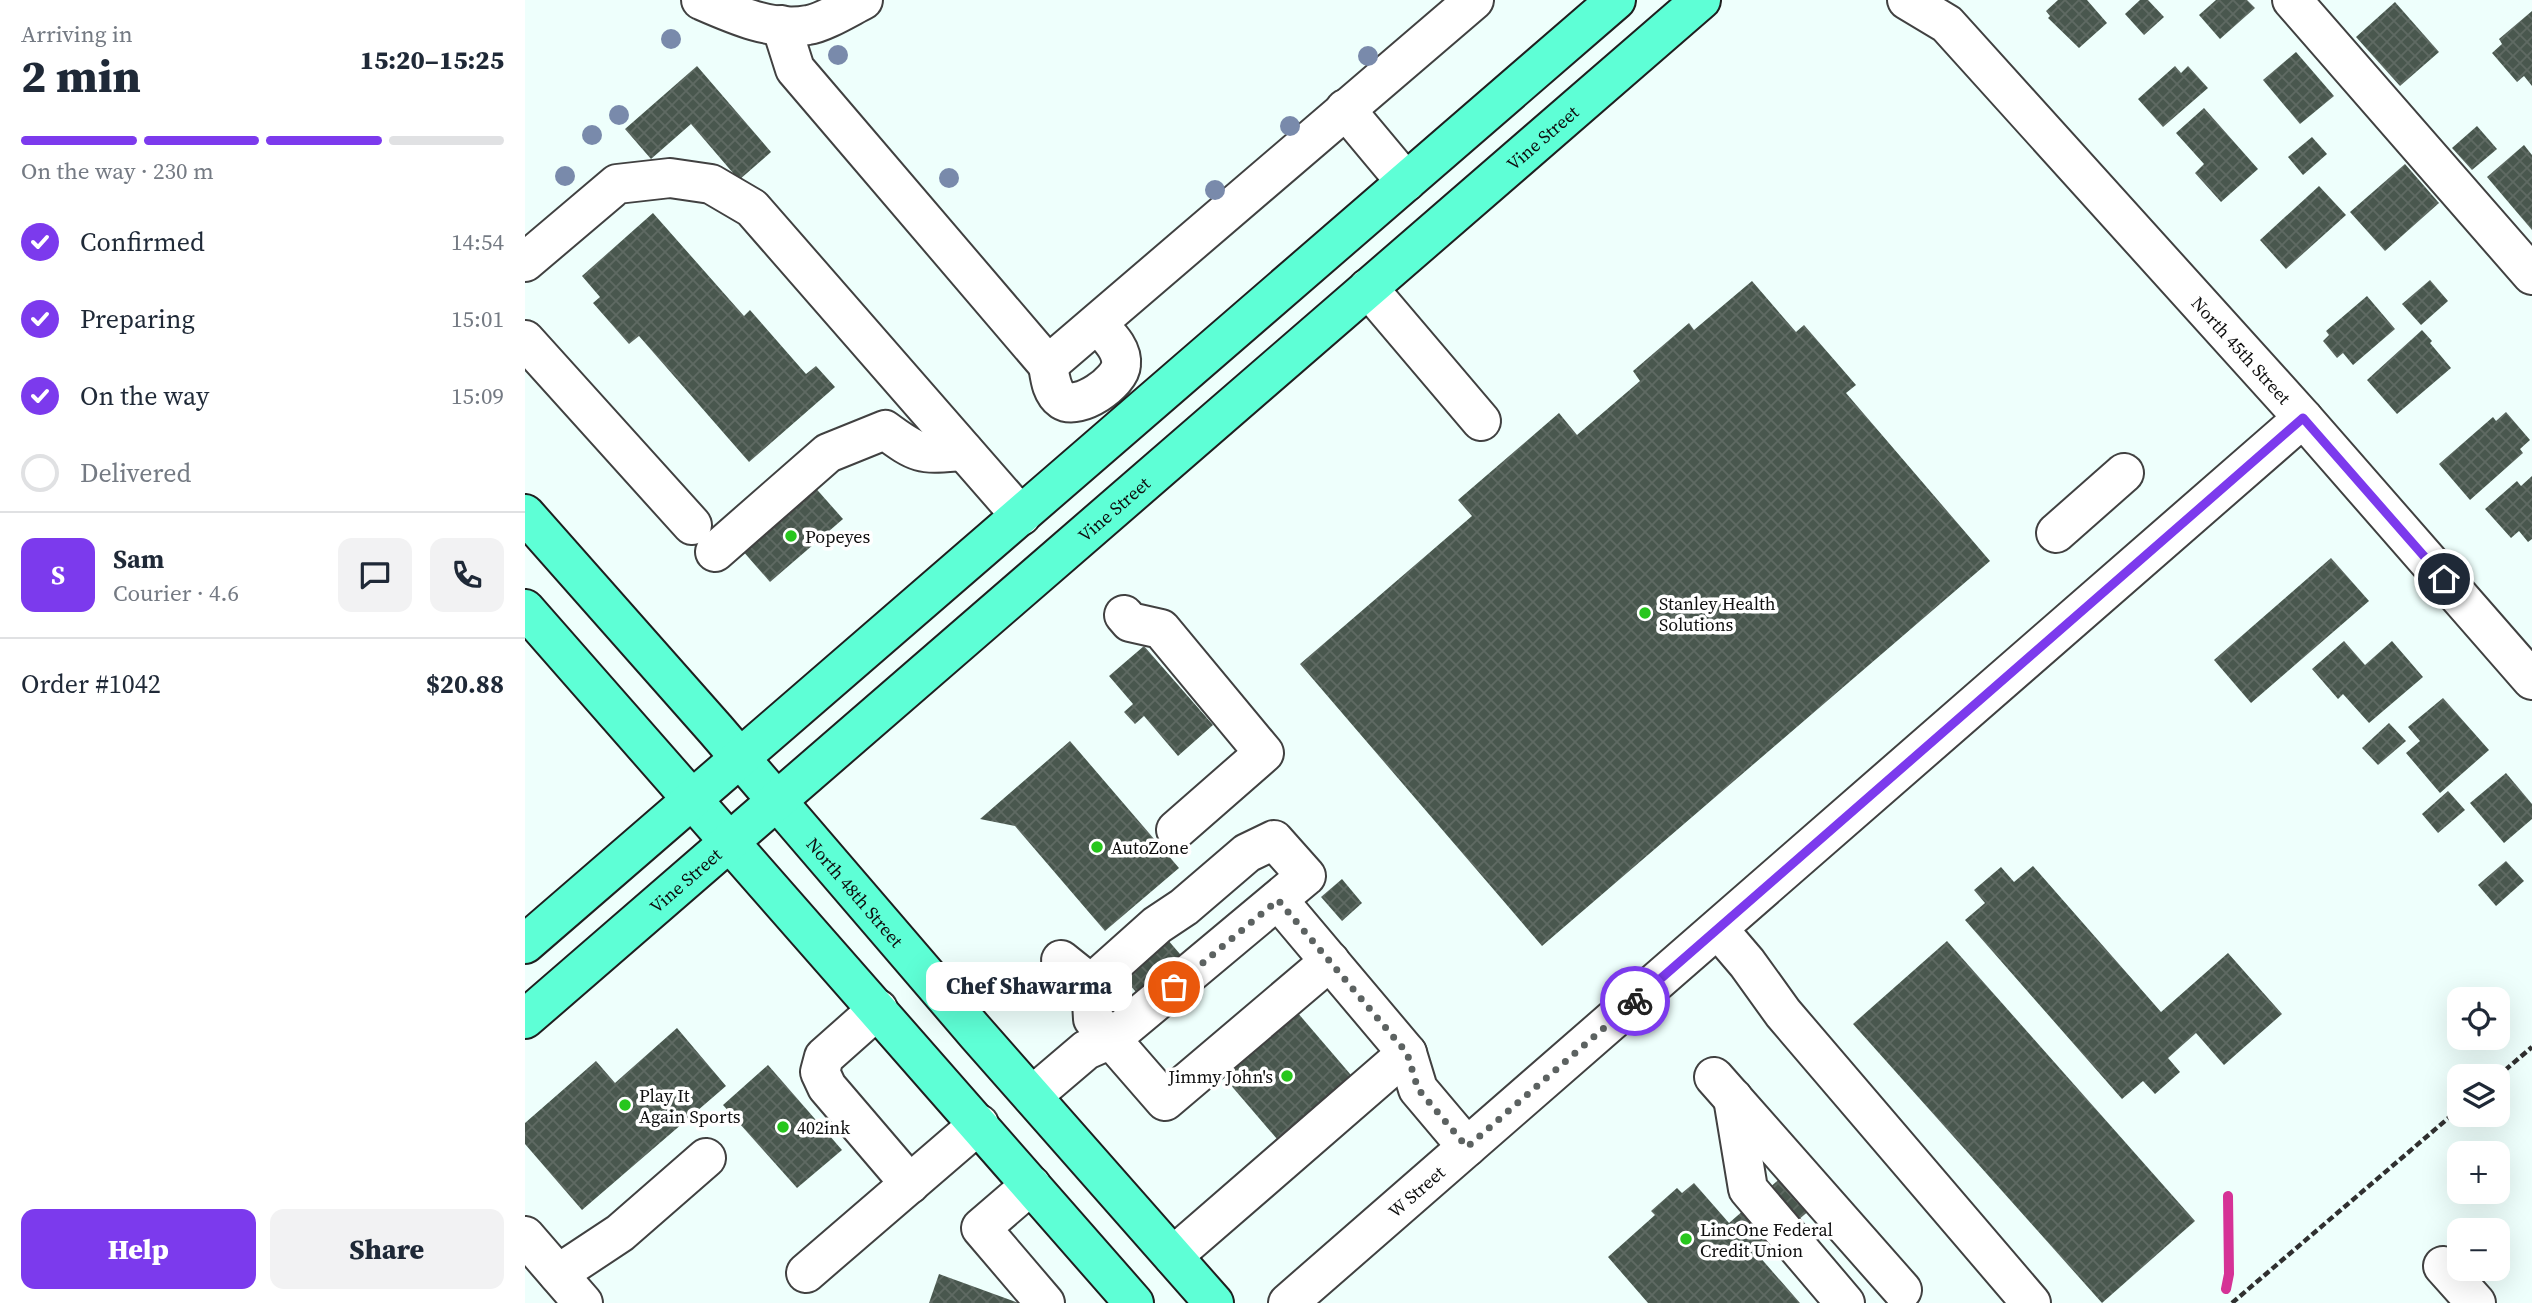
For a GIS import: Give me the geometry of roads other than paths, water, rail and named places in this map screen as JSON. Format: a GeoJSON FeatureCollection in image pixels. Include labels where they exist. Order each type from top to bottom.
{"type":"FeatureCollection","features":[{"type":"Feature","properties":{"kind":"main road"},"geometry":{"type":"LineString","coordinates":[[525,944],[1616,0]]}},
{"type":"Feature","properties":{"kind":"main road","name":"Vine Street"},"geometry":{"type":"LineString","coordinates":[[525,1019],[1701,0]]}},
{"type":"Feature","properties":{"kind":"main road","name":"North 48th Street"},"geometry":{"type":"LineString","coordinates":[[525,514],[1214,1303]]}},
{"type":"Feature","properties":{"kind":"main road"},"geometry":{"type":"LineString","coordinates":[[525,608],[1134,1303]]}},
{"type":"Feature","properties":{"kind":"street"},"geometry":{"type":"LineString","coordinates":[[701,0],[736,15],[781,25],[809,25],[863,0]]}},
{"type":"Feature","properties":{"kind":"street"},"geometry":{"type":"LineString","coordinates":[[1048,365],[1474,0]]}},
{"type":"Feature","properties":{"kind":"street","name":"North 45th Street"},"geometry":{"type":"LineString","coordinates":[[1907,0],[1942,12],[2532,680]]}},
{"type":"Feature","properties":{"kind":"street"},"geometry":{"type":"LineString","coordinates":[[2292,0],[2532,275]]}},
{"type":"Feature","properties":{"kind":"street"},"geometry":{"type":"LineString","coordinates":[[781,25],[795,69],[1048,365],[1053,388],[1062,400],[1081,402],[1117,376],[1121,366],[1118,348],[1097,324]]}},
{"type":"Feature","properties":{"kind":"street"},"geometry":{"type":"LineString","coordinates":[[1345,109],[1406,182]]}},
{"type":"Feature","properties":{"kind":"street"},"geometry":{"type":"LineString","coordinates":[[525,261],[617,184],[670,178],[711,184],[752,208],[1021,516]]}},
{"type":"Feature","properties":{"kind":"street"},"geometry":{"type":"LineString","coordinates":[[1368,288],[1481,421]]}},
{"type":"Feature","properties":{"kind":"street"},"geometry":{"type":"LineString","coordinates":[[525,341],[703,538],[828,453],[885,430],[912,450],[928,453],[964,451]]}},
{"type":"Feature","properties":{"kind":"street","name":"W Street"},"geometry":{"type":"LineString","coordinates":[[1288,1303],[2303,418]]}},
{"type":"Feature","properties":{"kind":"street"},"geometry":{"type":"LineString","coordinates":[[2056,533],[2124,473]]}},
{"type":"Feature","properties":{"kind":"street"},"geometry":{"type":"LineString","coordinates":[[1124,615],[1130,622],[1161,629],[1264,753],[1176,830]]}},
{"type":"Feature","properties":{"kind":"street"},"geometry":{"type":"LineString","coordinates":[[1032,1096],[1086,1050],[1111,1039],[1306,876],[1274,840],[1247,853],[1184,907],[1157,925],[1091,984]]}},
{"type":"Feature","properties":{"kind":"street"},"geometry":{"type":"LineString","coordinates":[[1278,900],[1407,1053],[1418,1089],[1467,1147]]}},
{"type":"Feature","properties":{"kind":"street"},"geometry":{"type":"LineString","coordinates":[[1718,929],[1792,1024],[2031,1303]]}},
{"type":"Feature","properties":{"kind":"street"},"geometry":{"type":"LineString","coordinates":[[1061,960],[1091,984],[1093,1018],[1165,1101],[1330,961]]}},
{"type":"Feature","properties":{"kind":"street"},"geometry":{"type":"LineString","coordinates":[[878,1009],[824,1057],[820,1072],[827,1087],[910,1184]]}},
{"type":"Feature","properties":{"kind":"street"},"geometry":{"type":"LineString","coordinates":[[1173,1256],[1407,1053]]}},
{"type":"Feature","properties":{"kind":"street"},"geometry":{"type":"LineString","coordinates":[[1845,1303],[1748,1189],[1723,1087],[1902,1290]]}},
{"type":"Feature","properties":{"kind":"street"},"geometry":{"type":"LineString","coordinates":[[806,1273],[979,1125]]}},
{"type":"Feature","properties":{"kind":"street"},"geometry":{"type":"LineString","coordinates":[[558,1274],[619,1233],[706,1158]]}},
{"type":"Feature","properties":{"kind":"street"},"geometry":{"type":"LineString","coordinates":[[1031,1185],[981,1228],[1045,1303]]}},
{"type":"Feature","properties":{"kind":"street"},"geometry":{"type":"LineString","coordinates":[[525,1236],[583,1303]]}},
{"type":"Feature","properties":{"kind":"street"},"geometry":{"type":"LineString","coordinates":[[2443,1266],[2476,1303]]}},
{"type":"Feature","properties":{"kind":"waterway"},"geometry":{"type":"LineString","coordinates":[[2226,1289],[2229,1274],[2228,1196]]}},
{"type":"Feature","properties":{"kind":"place","name":"Popeyes"},"geometry":{"type":"Point","coordinates":[791,536]}},
{"type":"Feature","properties":{"kind":"place","name":"Stanley Health Solutions"},"geometry":{"type":"Point","coordinates":[1645,613]}},
{"type":"Feature","properties":{"kind":"place","name":"AutoZone"},"geometry":{"type":"Point","coordinates":[1097,847]}},
{"type":"Feature","properties":{"kind":"place","name":"Chef Shawarma"},"geometry":{"type":"Point","coordinates":[1174,987]}},
{"type":"Feature","properties":{"kind":"place","name":"Jimmy John's"},"geometry":{"type":"Point","coordinates":[1287,1076]}},
{"type":"Feature","properties":{"kind":"place","name":"Play It Again Sports"},"geometry":{"type":"Point","coordinates":[625,1105]}},
{"type":"Feature","properties":{"kind":"place","name":"402ink"},"geometry":{"type":"Point","coordinates":[783,1127]}},
{"type":"Feature","properties":{"kind":"place","name":"LincOne Federal Credit Union"},"geometry":{"type":"Point","coordinates":[1686,1239]}}]}
